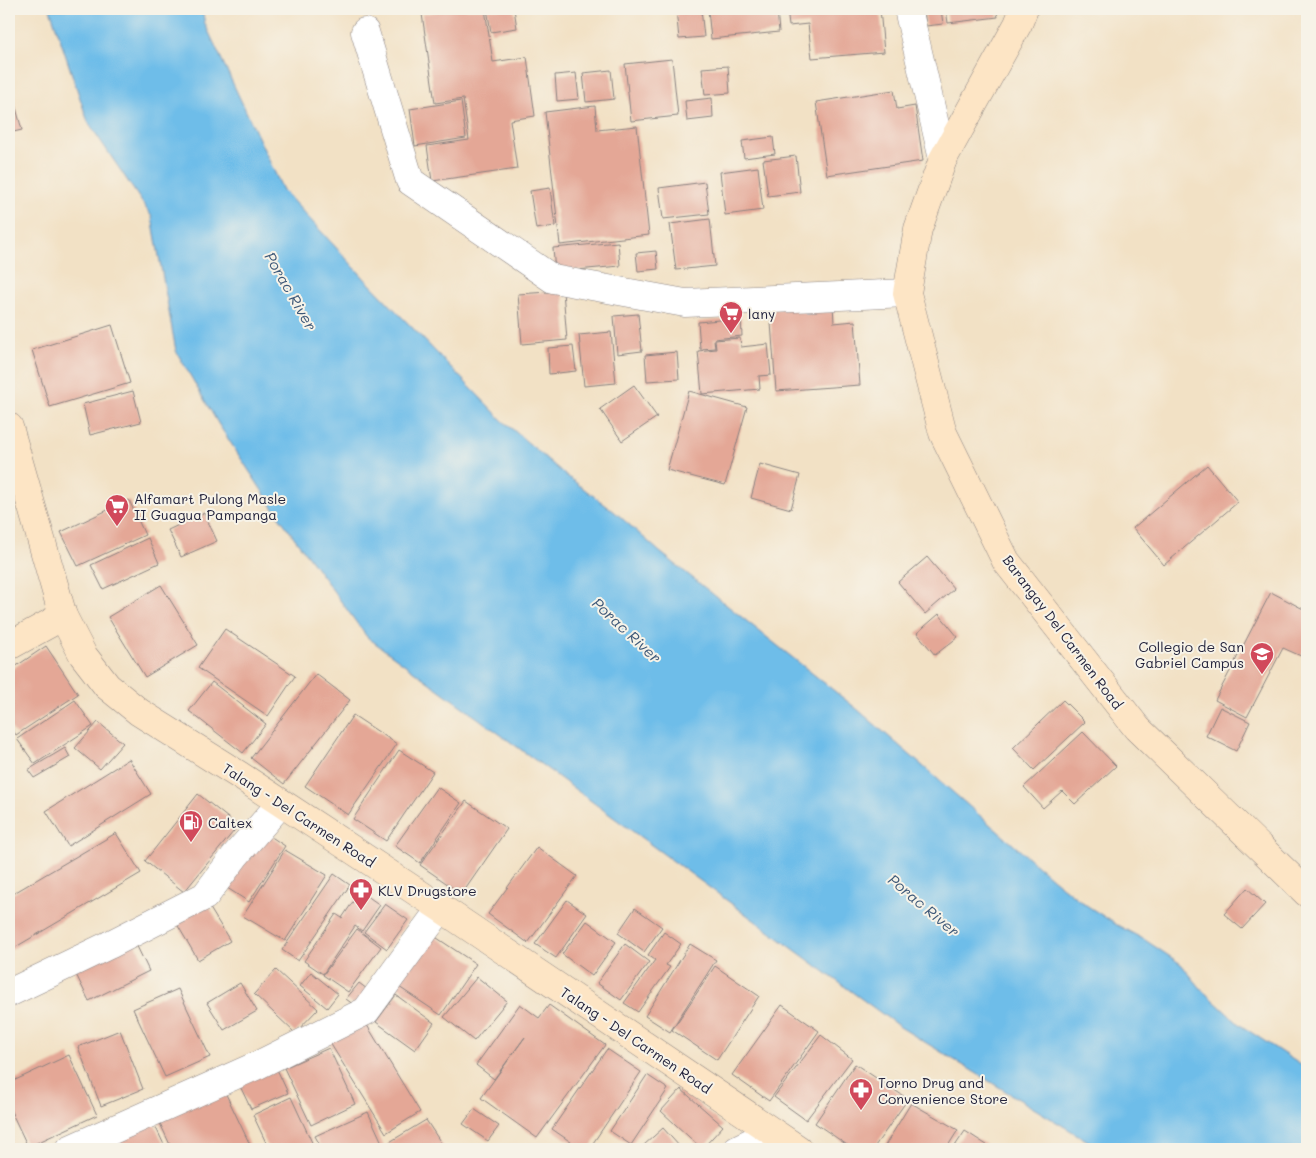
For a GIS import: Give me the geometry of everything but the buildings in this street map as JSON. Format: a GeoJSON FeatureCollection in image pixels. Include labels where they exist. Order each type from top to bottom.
{"type":"FeatureCollection","features":[{"type":"Feature","properties":{"kind":"street"},"geometry":{"type":"LineString","coordinates":[[908,9],[943,159]]}},
{"type":"Feature","properties":{"kind":"street","name":"Barangay Del Carmen Road"},"geometry":{"type":"LineString","coordinates":[[1024,9],[1018,24],[943,159],[918,229],[907,293],[943,433],[1006,561],[1137,728],[1307,892]]}},
{"type":"Feature","properties":{"kind":"street"},"geometry":{"type":"LineString","coordinates":[[365,32],[410,180],[553,279],[685,304],[907,293]]}},
{"type":"Feature","properties":{"kind":"street","name":"Talang - Del Carmen Road"},"geometry":{"type":"LineString","coordinates":[[9,427],[63,616],[83,655],[107,686],[146,717],[281,802],[441,908],[798,1149]]}},
{"type":"Feature","properties":{"kind":"street"},"geometry":{"type":"LineString","coordinates":[[9,646],[63,616]]}},
{"type":"Feature","properties":{"kind":"street"},"geometry":{"type":"LineString","coordinates":[[9,993],[205,896],[235,856],[281,802]]}},
{"type":"Feature","properties":{"kind":"street"},"geometry":{"type":"LineString","coordinates":[[70,1149],[258,1065],[366,1011],[441,908]]}},
{"type":"Feature","properties":{"kind":"street"},"geometry":{"type":"LineString","coordinates":[[737,1149],[772,1132]]}},
{"type":"Feature","properties":{"kind":"water","name":"Porac River"},"geometry":{"type":"Polygon","coordinates":[[[50,9],[202,9],[205,24],[283,190],[365,279],[503,421],[563,473],[616,513],[660,552],[857,709],[1053,879],[1083,903],[1181,964],[1203,991],[1240,1025],[1307,1069],[1307,1149],[1101,1149],[900,1027],[367,637],[280,518],[219,425],[176,351],[152,217],[88,122],[50,9]]]}},
{"type":"Feature","properties":{"kind":"place","name":"lany"},"geometry":{"type":"Point","coordinates":[731,334]}},
{"type":"Feature","properties":{"kind":"place","name":"Alfamart Pulong Masle II Guagua Pampanga"},"geometry":{"type":"Point","coordinates":[117,527]}},
{"type":"Feature","properties":{"kind":"place","name":"Collegio de San Gabriel Campus"},"geometry":{"type":"Point","coordinates":[1262,675]}},
{"type":"Feature","properties":{"kind":"place","name":"Caltex"},"geometry":{"type":"Point","coordinates":[191,843]}},
{"type":"Feature","properties":{"kind":"place","name":"KLV Drugstore"},"geometry":{"type":"Point","coordinates":[361,911]}},
{"type":"Feature","properties":{"kind":"place","name":"Torno Drug and Convenience Store"},"geometry":{"type":"Point","coordinates":[861,1111]}}]}
